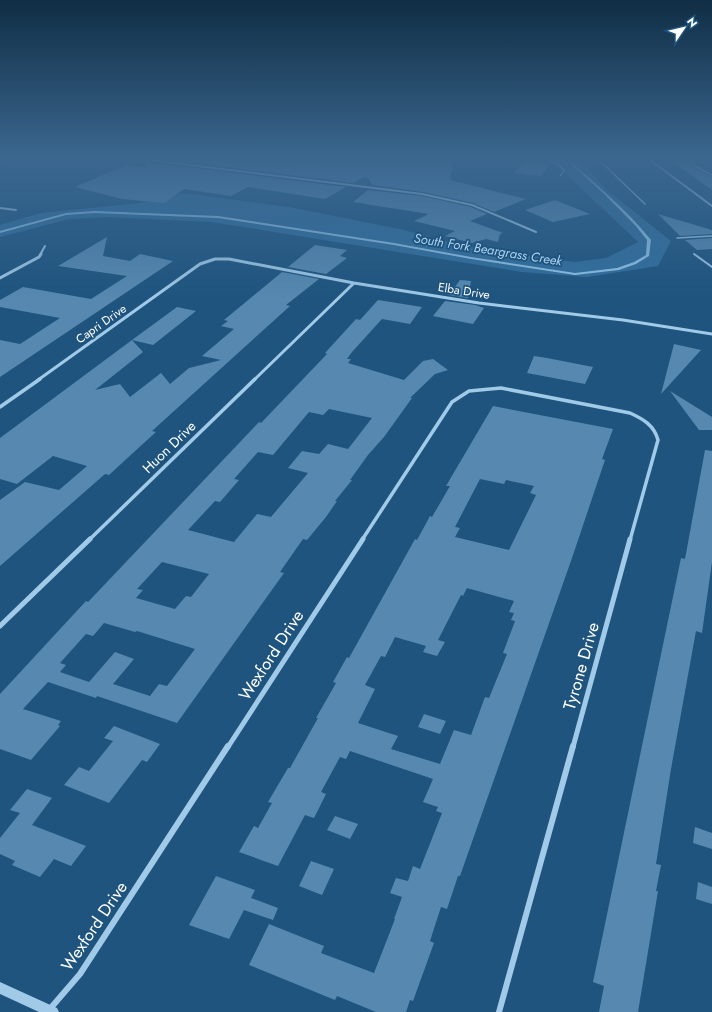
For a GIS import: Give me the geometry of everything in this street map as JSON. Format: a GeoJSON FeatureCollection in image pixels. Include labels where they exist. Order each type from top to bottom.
{"type":"FeatureCollection","features":[{"type":"Feature","properties":{"kind":"street"},"geometry":{"type":"LineString","coordinates":[[468,204],[536,232]]}},
{"type":"Feature","properties":{"kind":"street"},"geometry":{"type":"LineString","coordinates":[[0,208],[16,210]]}},
{"type":"Feature","properties":{"kind":"street"},"geometry":{"type":"LineString","coordinates":[[0,278],[39,257],[45,246]]}},
{"type":"Feature","properties":{"kind":"street","name":"Elba Drive"},"geometry":{"type":"LineString","coordinates":[[215,259],[242,261],[354,283],[479,303],[622,320],[712,334]]}},
{"type":"Feature","properties":{"kind":"street","name":"Capri Drive"},"geometry":{"type":"LineString","coordinates":[[0,406],[200,264],[215,259]]}},
{"type":"Feature","properties":{"kind":"street","name":"Huon Drive"},"geometry":{"type":"LineString","coordinates":[[0,626],[354,283]]}},
{"type":"Feature","properties":{"kind":"street","name":"Wexford Drive"},"geometry":{"type":"LineString","coordinates":[[51,1011],[80,974],[452,402],[469,391],[489,388],[513,390],[557,398]]}},
{"type":"Feature","properties":{"kind":"street","name":"Tyrone Drive"},"geometry":{"type":"LineString","coordinates":[[499,1012],[658,440],[653,428],[640,417],[618,410],[557,398]]}},
{"type":"Feature","properties":{"kind":"street"},"geometry":{"type":"LineString","coordinates":[[0,988],[51,1011]]}},
{"type":"Feature","properties":{"kind":"lane"},"geometry":{"type":"LineString","coordinates":[[677,238],[712,236]]}},
{"type":"Feature","properties":{"kind":"lane"},"geometry":{"type":"LineString","coordinates":[[694,254],[712,267]]}},
{"type":"Feature","properties":{"kind":"shaded area"},"geometry":{"type":"Polygon","coordinates":[[[128,204],[268,204],[404,230],[463,246],[574,262],[606,258],[638,242],[598,204],[625,204],[671,241],[658,266],[587,277],[522,272],[212,222],[107,217],[69,219],[0,237],[0,225],[41,213],[128,204]]]}},
{"type":"Feature","properties":{"kind":"building"},"geometry":{"type":"Polygon","coordinates":[[[367,204],[459,204],[471,207],[487,214],[470,221],[503,233],[500,234],[498,242],[486,239],[472,243],[445,236],[455,231],[414,221],[429,214],[367,204]]]}},
{"type":"Feature","properties":{"kind":"building"},"geometry":{"type":"Polygon","coordinates":[[[476,204],[513,204],[494,212],[476,204]]]}},
{"type":"Feature","properties":{"kind":"building"},"geometry":{"type":"Polygon","coordinates":[[[542,204],[566,204],[590,214],[553,222],[525,210],[542,204]]]}},
{"type":"Feature","properties":{"kind":"building"},"geometry":{"type":"Polygon","coordinates":[[[658,214],[712,230],[712,234],[680,236],[658,214]]]}},
{"type":"Feature","properties":{"kind":"building"},"geometry":{"type":"Polygon","coordinates":[[[107,237],[103,256],[130,261],[140,254],[173,261],[0,377],[0,340],[20,344],[60,318],[0,307],[0,300],[23,287],[91,299],[127,276],[58,266],[107,237]]]}},
{"type":"Feature","properties":{"kind":"building"},"geometry":{"type":"Polygon","coordinates":[[[712,238],[712,249],[697,250],[685,240],[712,238]]]}},
{"type":"Feature","properties":{"kind":"building"},"geometry":{"type":"Polygon","coordinates":[[[315,245],[347,250],[340,256],[347,258],[326,274],[288,267],[315,245]]]}},
{"type":"Feature","properties":{"kind":"building"},"geometry":{"type":"Polygon","coordinates":[[[282,272],[319,279],[286,305],[290,306],[152,431],[156,432],[109,475],[105,474],[0,566],[0,500],[25,482],[59,490],[87,466],[53,456],[17,484],[0,479],[0,438],[132,340],[143,352],[95,390],[120,384],[130,397],[161,373],[170,384],[189,368],[221,360],[202,356],[234,329],[221,326],[228,321],[224,320],[282,272]]]}},
{"type":"Feature","properties":{"kind":"building"},"geometry":{"type":"Polygon","coordinates":[[[460,280],[471,281],[468,298],[449,295],[460,280]]]}},
{"type":"Feature","properties":{"kind":"building"},"geometry":{"type":"Polygon","coordinates":[[[378,300],[422,307],[410,324],[382,319],[352,352],[347,359],[351,359],[348,363],[404,380],[423,361],[433,359],[448,370],[435,374],[410,398],[412,398],[384,437],[368,455],[350,480],[352,480],[335,501],[337,501],[326,517],[307,540],[303,539],[280,572],[284,573],[177,723],[97,696],[96,698],[48,682],[23,709],[61,721],[58,725],[60,726],[31,760],[0,749],[0,694],[86,601],[88,602],[259,422],[261,423],[327,354],[325,353],[356,319],[360,320],[378,300]],[[329,409],[323,415],[309,412],[273,455],[258,452],[234,479],[239,480],[220,502],[215,501],[188,530],[234,542],[257,514],[271,517],[308,473],[288,468],[302,451],[319,454],[328,444],[348,449],[372,418],[329,409]],[[162,562],[137,589],[143,590],[136,598],[175,609],[186,596],[191,597],[209,574],[162,562]],[[104,623],[93,636],[86,634],[60,663],[66,665],[60,672],[89,682],[115,652],[134,659],[113,684],[150,696],[159,684],[167,686],[195,649],[137,631],[135,632],[104,623]]]}},
{"type":"Feature","properties":{"kind":"building"},"geometry":{"type":"Polygon","coordinates":[[[445,301],[475,305],[484,308],[473,324],[433,316],[445,301]]]}},
{"type":"Feature","properties":{"kind":"building"},"geometry":{"type":"Polygon","coordinates":[[[177,307],[196,311],[153,345],[132,340],[177,307]]]}},
{"type":"Feature","properties":{"kind":"building"},"geometry":{"type":"Polygon","coordinates":[[[674,344],[701,350],[661,394],[674,344]]]}},
{"type":"Feature","properties":{"kind":"building"},"geometry":{"type":"Polygon","coordinates":[[[534,356],[593,367],[585,384],[527,373],[534,356]]]}},
{"type":"Feature","properties":{"kind":"building"},"geometry":{"type":"Polygon","coordinates":[[[670,391],[712,417],[712,430],[699,430],[670,391]]]}},
{"type":"Feature","properties":{"kind":"building"},"geometry":{"type":"Polygon","coordinates":[[[493,406],[613,429],[602,459],[605,460],[572,558],[460,876],[458,876],[447,909],[441,907],[430,941],[434,943],[413,1001],[410,1000],[406,1012],[376,1012],[337,996],[335,1000],[249,965],[269,924],[324,946],[321,953],[374,973],[402,897],[390,893],[396,878],[408,881],[413,866],[420,869],[442,813],[436,811],[438,807],[423,802],[433,779],[350,751],[346,759],[340,757],[321,792],[326,794],[314,818],[305,815],[278,866],[239,852],[254,826],[258,828],[272,803],[268,802],[288,768],[290,768],[336,683],[333,682],[347,657],[349,658],[415,539],[417,540],[430,516],[432,517],[450,486],[446,486],[493,406]],[[480,479],[455,527],[460,528],[455,537],[509,550],[536,495],[530,493],[534,486],[506,480],[504,484],[480,479]],[[467,588],[463,596],[461,595],[438,640],[445,642],[437,656],[423,652],[426,646],[395,637],[385,657],[381,656],[365,685],[375,689],[358,723],[398,736],[391,749],[440,764],[454,730],[471,735],[485,697],[489,698],[507,654],[503,653],[515,621],[511,620],[514,613],[509,612],[514,601],[467,588]]]}},
{"type":"Feature","properties":{"kind":"building"},"geometry":{"type":"Polygon","coordinates":[[[705,450],[712,451],[712,562],[702,633],[696,631],[671,769],[656,864],[661,865],[656,891],[658,891],[638,1012],[599,1012],[604,986],[593,982],[681,558],[685,559],[705,450]]]}},
{"type":"Feature","properties":{"kind":"building"},"geometry":{"type":"Polygon","coordinates":[[[424,714],[446,721],[440,734],[418,727],[424,714]]]}},
{"type":"Feature","properties":{"kind":"building"},"geometry":{"type":"Polygon","coordinates":[[[114,726],[160,744],[147,762],[142,760],[109,803],[64,785],[79,767],[89,771],[113,741],[104,738],[114,726]]]}},
{"type":"Feature","properties":{"kind":"building"},"geometry":{"type":"Polygon","coordinates":[[[27,789],[52,798],[32,825],[86,846],[71,866],[54,859],[40,877],[12,865],[15,861],[0,854],[0,838],[20,813],[10,810],[27,789]]]}},
{"type":"Feature","properties":{"kind":"building"},"geometry":{"type":"Polygon","coordinates":[[[335,816],[358,824],[350,839],[327,830],[335,816]]]}},
{"type":"Feature","properties":{"kind":"building"},"geometry":{"type":"Polygon","coordinates":[[[695,827],[712,833],[712,849],[693,843],[695,827]]]}},
{"type":"Feature","properties":{"kind":"building"},"geometry":{"type":"Polygon","coordinates":[[[311,861],[334,869],[322,895],[299,886],[311,861]]]}},
{"type":"Feature","properties":{"kind":"building"},"geometry":{"type":"Polygon","coordinates":[[[216,876],[255,890],[251,898],[278,908],[273,920],[244,910],[229,939],[189,925],[216,876]]]}},
{"type":"Feature","properties":{"kind":"building"},"geometry":{"type":"Polygon","coordinates":[[[698,882],[712,887],[712,904],[696,899],[698,882]]]}},
{"type":"Feature","properties":{"kind":"waterway","name":"South Fork Beargrass Creek"},"geometry":{"type":"LineString","coordinates":[[0,232],[66,214],[95,212],[218,217],[575,274],[618,269],[635,263],[648,255],[649,240],[636,224],[616,204]]}}]}
